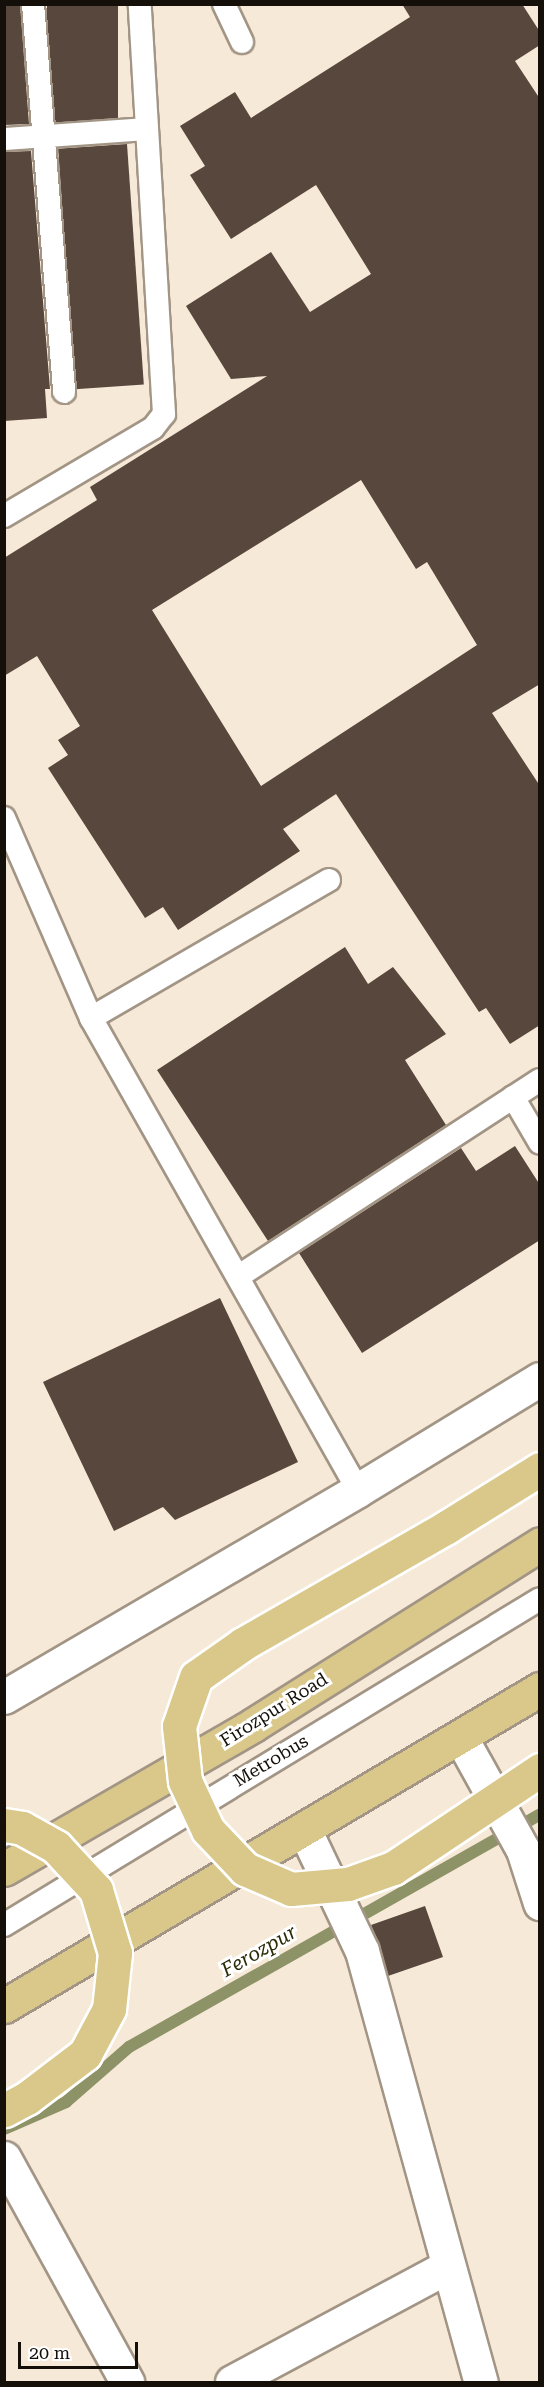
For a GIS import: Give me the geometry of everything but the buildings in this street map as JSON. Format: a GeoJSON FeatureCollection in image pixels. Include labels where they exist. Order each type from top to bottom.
{"type":"FeatureCollection","features":[{"type":"Feature","properties":{"kind":"main road"},"geometry":{"type":"LineString","coordinates":[[540,1468],[447,1527],[243,1644],[205,1670],[196,1677],[179,1726],[185,1781],[208,1830],[245,1869],[291,1889],[348,1884],[393,1868],[540,1770]]}},
{"type":"Feature","properties":{"kind":"main road","name":"Firozpur Road"},"geometry":{"type":"LineString","coordinates":[[4,1869],[253,1725],[540,1544]]}},
{"type":"Feature","properties":{"kind":"main road"},"geometry":{"type":"LineString","coordinates":[[4,2006],[461,1738],[540,1689]]}},
{"type":"Feature","properties":{"kind":"main road"},"geometry":{"type":"LineString","coordinates":[[4,1825],[22,1828],[56,1847],[96,1890],[115,1953],[109,2009],[85,2054],[27,2098],[4,2109]]}},
{"type":"Feature","properties":{"kind":"street"},"geometry":{"type":"LineString","coordinates":[[4,1697],[358,1490],[540,1379]]}},
{"type":"Feature","properties":{"kind":"street"},"geometry":{"type":"LineString","coordinates":[[461,1738],[529,1836],[540,1903]]}},
{"type":"Feature","properties":{"kind":"street"},"geometry":{"type":"LineString","coordinates":[[304,1829],[362,1951],[481,2382]]}},
{"type":"Feature","properties":{"kind":"street"},"geometry":{"type":"LineString","coordinates":[[4,2158],[127,2382]]}},
{"type":"Feature","properties":{"kind":"street"},"geometry":{"type":"LineString","coordinates":[[232,2382],[448,2266]]}},
{"type":"Feature","properties":{"kind":"lane"},"geometry":{"type":"LineString","coordinates":[[33,4],[64,392]]}},
{"type":"Feature","properties":{"kind":"lane"},"geometry":{"type":"LineString","coordinates":[[4,516],[153,428],[164,414],[140,4]]}},
{"type":"Feature","properties":{"kind":"lane"},"geometry":{"type":"LineString","coordinates":[[224,4],[243,42]]}},
{"type":"Feature","properties":{"kind":"lane"},"geometry":{"type":"LineString","coordinates":[[4,139],[147,129]]}},
{"type":"Feature","properties":{"kind":"lane"},"geometry":{"type":"LineString","coordinates":[[4,818],[91,1018],[358,1490]]}},
{"type":"Feature","properties":{"kind":"lane"},"geometry":{"type":"LineString","coordinates":[[91,1018],[329,880]]}},
{"type":"Feature","properties":{"kind":"lane"},"geometry":{"type":"LineString","coordinates":[[239,1276],[540,1080]]}},
{"type":"Feature","properties":{"kind":"lane"},"geometry":{"type":"LineString","coordinates":[[513,1097],[540,1143]]}},
{"type":"Feature","properties":{"kind":"lane","name":"Metrobus"},"geometry":{"type":"LineString","coordinates":[[4,1925],[540,1599]]}},
{"type":"Feature","properties":{"kind":"waterway","name":"Ferozpur"},"geometry":{"type":"LineString","coordinates":[[4,2129],[66,2102],[129,2047],[540,1814]]}}]}
